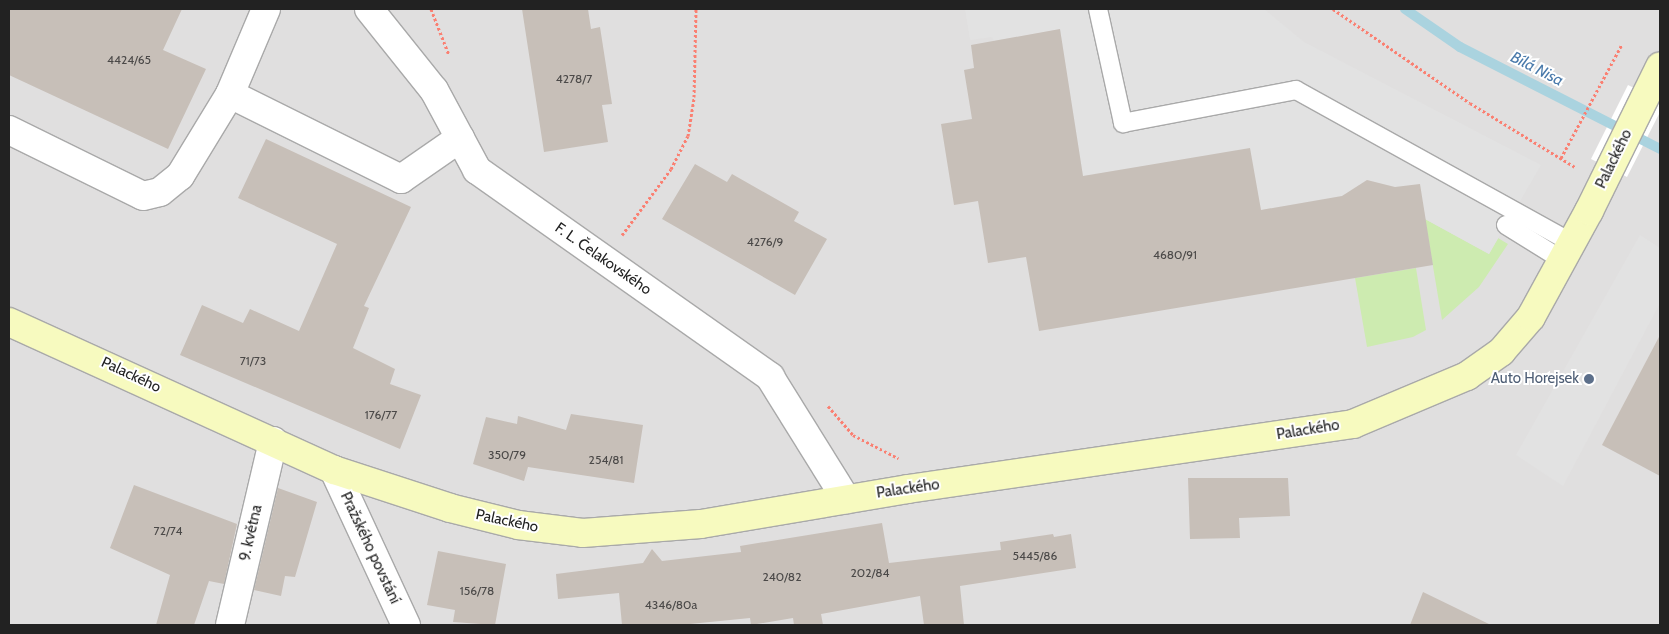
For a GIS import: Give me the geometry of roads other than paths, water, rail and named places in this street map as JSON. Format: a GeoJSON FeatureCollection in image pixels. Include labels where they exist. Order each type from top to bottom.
{"type":"FeatureCollection","features":[{"type":"Feature","properties":{"kind":"street"},"geometry":{"type":"LineString","coordinates":[[9,130],[143,196],[160,192],[180,176],[230,94],[266,9]]}},
{"type":"Feature","properties":{"kind":"street","name":"F. L. Čelakovského"},"geometry":{"type":"LineString","coordinates":[[370,9],[434,90],[477,170],[770,377],[846,499]]}},
{"type":"Feature","properties":{"kind":"street","name":"Palackého"},"geometry":{"type":"LineString","coordinates":[[9,322],[334,470],[460,510],[518,525],[583,534],[700,524],[846,499],[1353,424],[1444,388],[1468,376],[1501,352],[1531,317],[1606,176],[1660,67]]}},
{"type":"Feature","properties":{"kind":"street"},"geometry":{"type":"LineString","coordinates":[[230,94],[401,179],[460,138]]}},
{"type":"Feature","properties":{"kind":"street","name":"9. května"},"geometry":{"type":"LineString","coordinates":[[230,625],[273,441]]}},
{"type":"Feature","properties":{"kind":"street","name":"Pražského povstání"},"geometry":{"type":"LineString","coordinates":[[334,470],[406,625]]}},
{"type":"Feature","properties":{"kind":"lane"},"geometry":{"type":"LineString","coordinates":[[1098,9],[1123,123],[1296,90],[1567,251]]}},
{"type":"Feature","properties":{"kind":"lane"},"geometry":{"type":"LineString","coordinates":[[1506,225],[1567,251]]}},
{"type":"Feature","properties":{"kind":"waterway","name":"Bílá Nisa"},"geometry":{"type":"LineString","coordinates":[[1405,9],[1460,47],[1660,149]]}},
{"type":"Feature","properties":{"kind":"place","name":"Auto Horejsek"},"geometry":{"type":"Point","coordinates":[1589,379]}}]}
